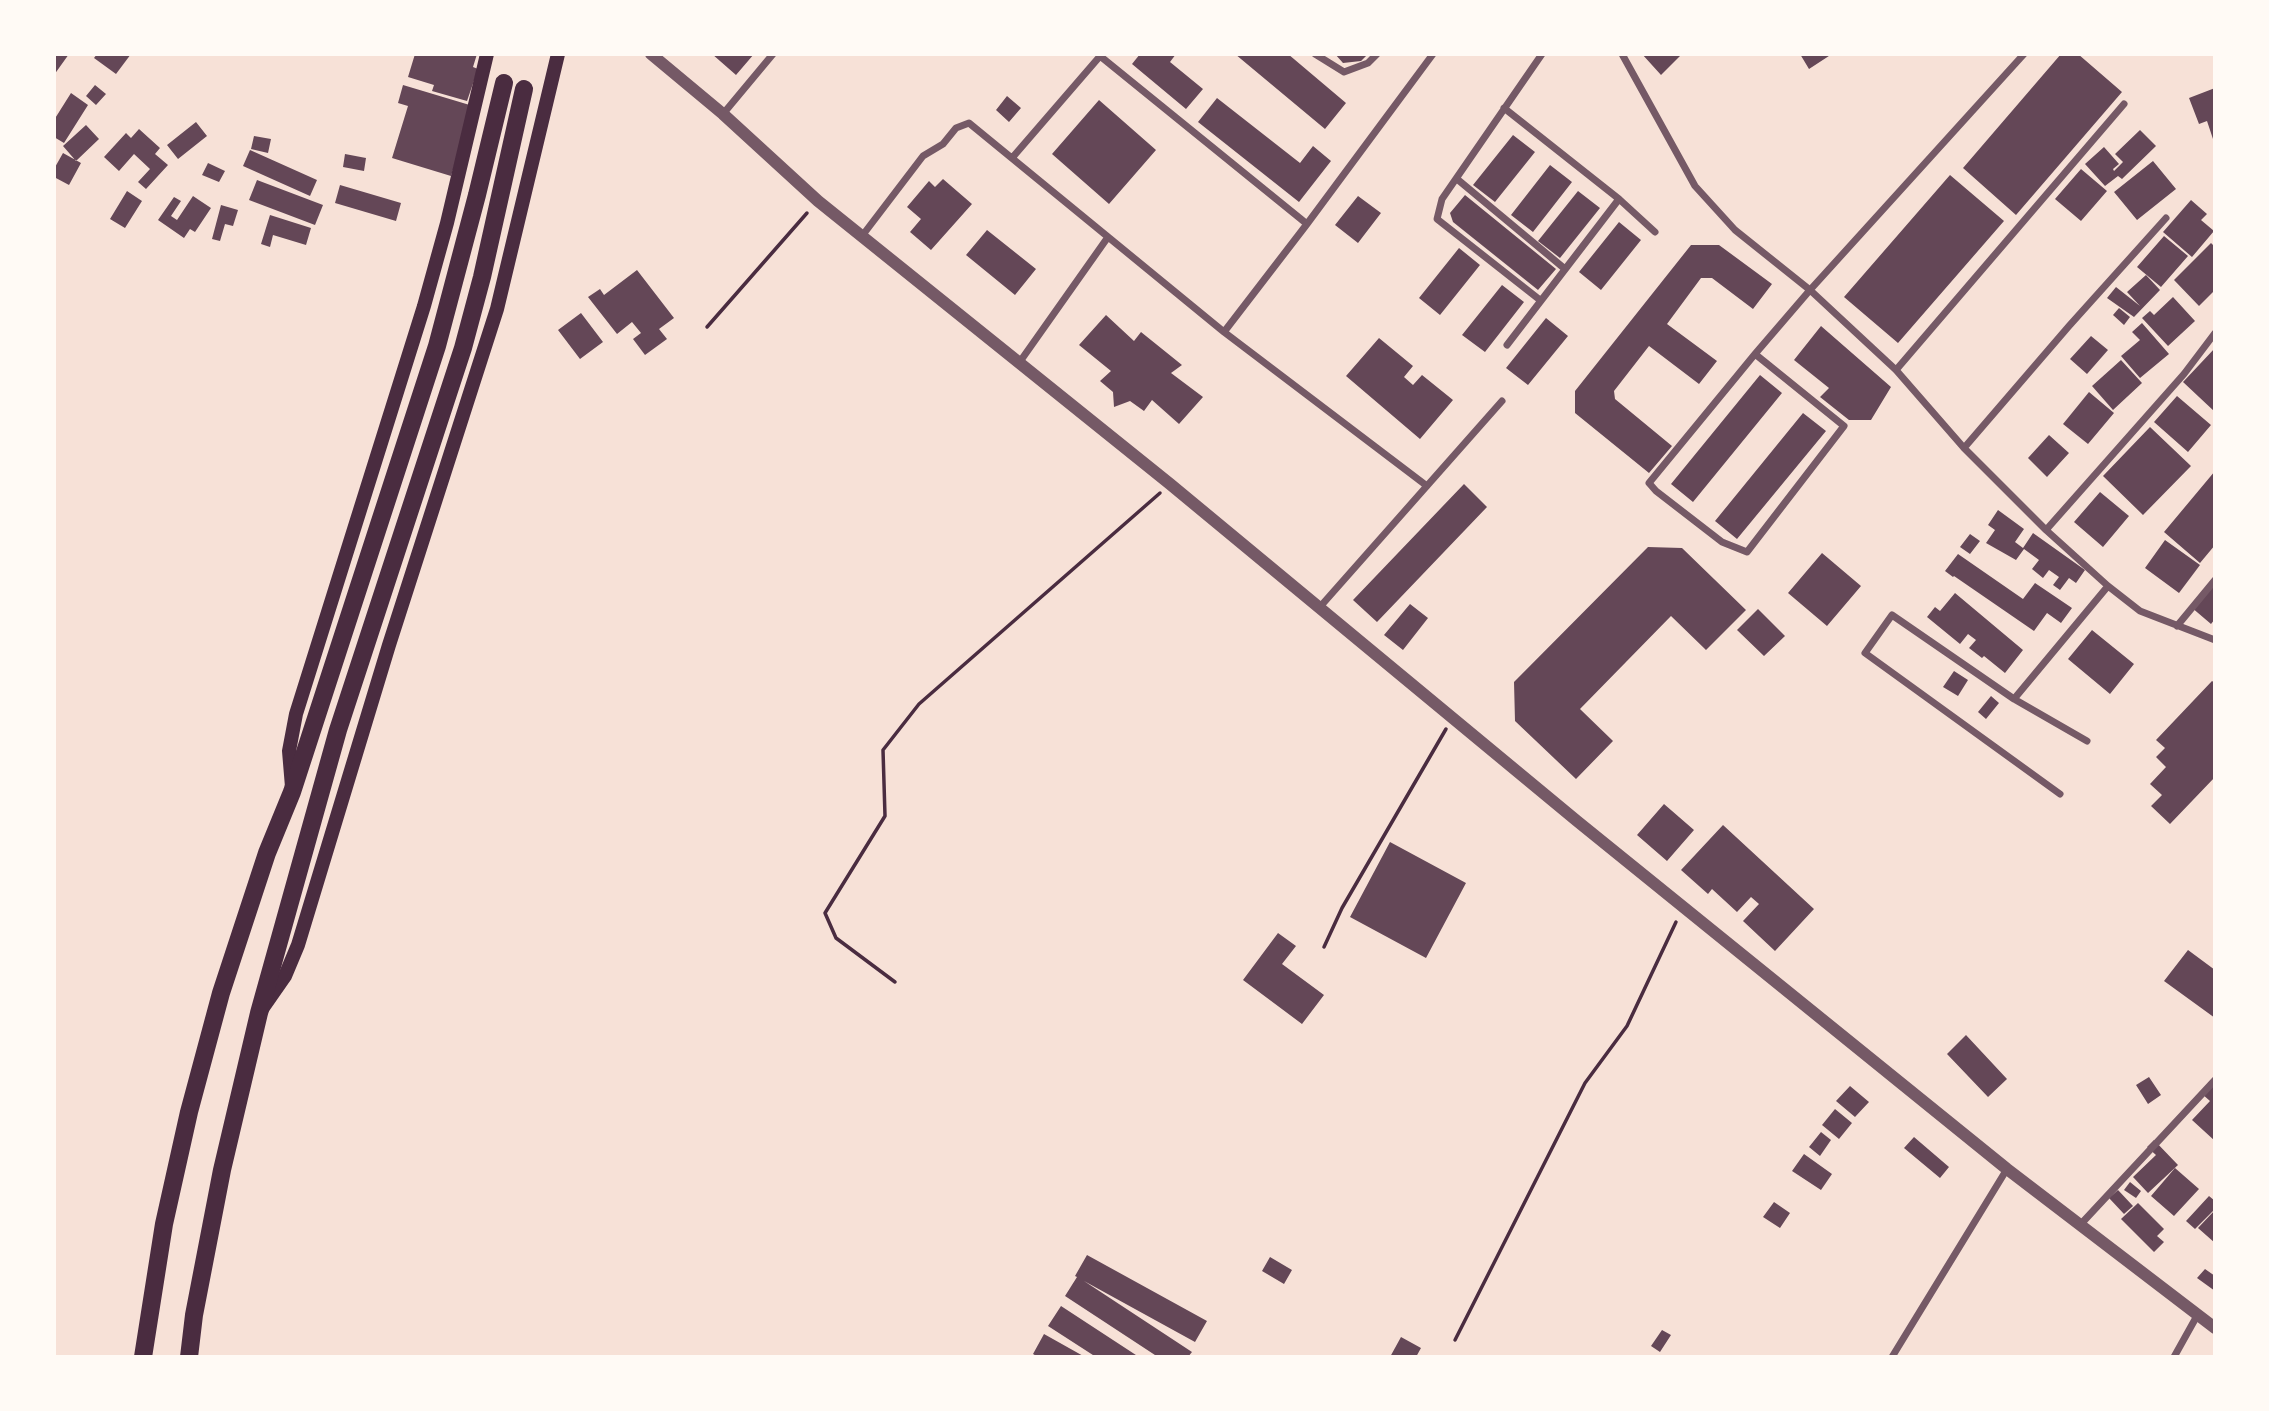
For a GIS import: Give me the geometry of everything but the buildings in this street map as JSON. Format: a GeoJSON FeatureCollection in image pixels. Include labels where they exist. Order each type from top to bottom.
{"type":"FeatureCollection","features":[{"type":"Feature","properties":{"kind":"highway"},"geometry":{"type":"LineString","coordinates":[[143,1357],[164,1224],[221,993],[263,863],[292,792],[437,346],[504,83]]}},
{"type":"Feature","properties":{"kind":"highway"},"geometry":{"type":"LineString","coordinates":[[189,1357],[194,1315],[222,1170],[259,1013],[338,730],[463,348],[524,89]]}},
{"type":"Feature","properties":{"kind":"main road"},"geometry":{"type":"LineString","coordinates":[[292,792],[289,751],[296,714],[424,306],[447,223],[487,54]]}},
{"type":"Feature","properties":{"kind":"main road"},"geometry":{"type":"LineString","coordinates":[[259,1013],[285,976],[298,945],[388,645],[497,309],[558,54]]}},
{"type":"Feature","properties":{"kind":"street"},"geometry":{"type":"LineString","coordinates":[[651,54],[723,114],[818,201],[1170,484],[1452,718],[2007,1169],[2215,1328]]}},
{"type":"Feature","properties":{"kind":"street"},"geometry":{"type":"LineString","coordinates":[[723,114],[773,54]]}},
{"type":"Feature","properties":{"kind":"street"},"geometry":{"type":"LineString","coordinates":[[1315,54],[1344,72],[1368,63],[1377,54]]}},
{"type":"Feature","properties":{"kind":"street"},"geometry":{"type":"LineString","coordinates":[[1224,332],[1433,54]]}},
{"type":"Feature","properties":{"kind":"street"},"geometry":{"type":"LineString","coordinates":[[1540,300],[1437,219],[1442,199],[1542,54]]}},
{"type":"Feature","properties":{"kind":"street"},"geometry":{"type":"LineString","coordinates":[[1622,54],[1695,186],[1735,230],[1810,290],[1896,370],[1964,448],[2046,530],[2108,586],[2140,611],[2215,640]]}},
{"type":"Feature","properties":{"kind":"street"},"geometry":{"type":"LineString","coordinates":[[1755,354],[1844,426],[1747,552],[1722,542],[1649,483],[1755,354],[1810,290],[2024,54]]}},
{"type":"Feature","properties":{"kind":"street"},"geometry":{"type":"LineString","coordinates":[[1012,158],[1100,55],[1307,224]]}},
{"type":"Feature","properties":{"kind":"street"},"geometry":{"type":"LineString","coordinates":[[1896,370],[2124,104]]}},
{"type":"Feature","properties":{"kind":"street"},"geometry":{"type":"LineString","coordinates":[[1504,108],[1619,199],[1655,232]]}},
{"type":"Feature","properties":{"kind":"street"},"geometry":{"type":"LineString","coordinates":[[862,236],[923,156],[943,144],[956,128],[969,122],[1224,332],[1427,486]]}},
{"type":"Feature","properties":{"kind":"street"},"geometry":{"type":"LineString","coordinates":[[1457,179],[1565,269]]}},
{"type":"Feature","properties":{"kind":"street"},"geometry":{"type":"LineString","coordinates":[[1507,345],[1619,199]]}},
{"type":"Feature","properties":{"kind":"street"},"geometry":{"type":"LineString","coordinates":[[1964,448],[2166,218]]}},
{"type":"Feature","properties":{"kind":"street"},"geometry":{"type":"LineString","coordinates":[[1019,364],[1108,237]]}},
{"type":"Feature","properties":{"kind":"street"},"geometry":{"type":"LineString","coordinates":[[2046,530],[2184,374],[2215,333]]}},
{"type":"Feature","properties":{"kind":"street"},"geometry":{"type":"LineString","coordinates":[[1319,608],[1502,401]]}},
{"type":"Feature","properties":{"kind":"street"},"geometry":{"type":"LineString","coordinates":[[2177,626],[2215,580]]}},
{"type":"Feature","properties":{"kind":"street"},"geometry":{"type":"LineString","coordinates":[[2014,699],[2108,586]]}},
{"type":"Feature","properties":{"kind":"street"},"geometry":{"type":"LineString","coordinates":[[2060,794],[1865,653],[1892,615],[2014,699],[2087,741]]}},
{"type":"Feature","properties":{"kind":"street"},"geometry":{"type":"LineString","coordinates":[[2080,1224],[2215,1080]]}},
{"type":"Feature","properties":{"kind":"street"},"geometry":{"type":"LineString","coordinates":[[1892,1357],[2007,1169]]}},
{"type":"Feature","properties":{"kind":"street"},"geometry":{"type":"LineString","coordinates":[[2174,1357],[2198,1314]]}},
{"type":"Feature","properties":{"kind":"path"},"geometry":{"type":"LineString","coordinates":[[706,327],[818,201]]}},
{"type":"Feature","properties":{"kind":"path"},"geometry":{"type":"LineString","coordinates":[[895,982],[836,938],[825,913],[885,817],[883,750],[919,704],[1170,484]]}},
{"type":"Feature","properties":{"kind":"path"},"geometry":{"type":"LineString","coordinates":[[1324,947],[1342,908],[1452,718]]}},
{"type":"Feature","properties":{"kind":"path"},"geometry":{"type":"LineString","coordinates":[[1455,1340],[1585,1083],[1627,1026],[1683,906]]}}]}
